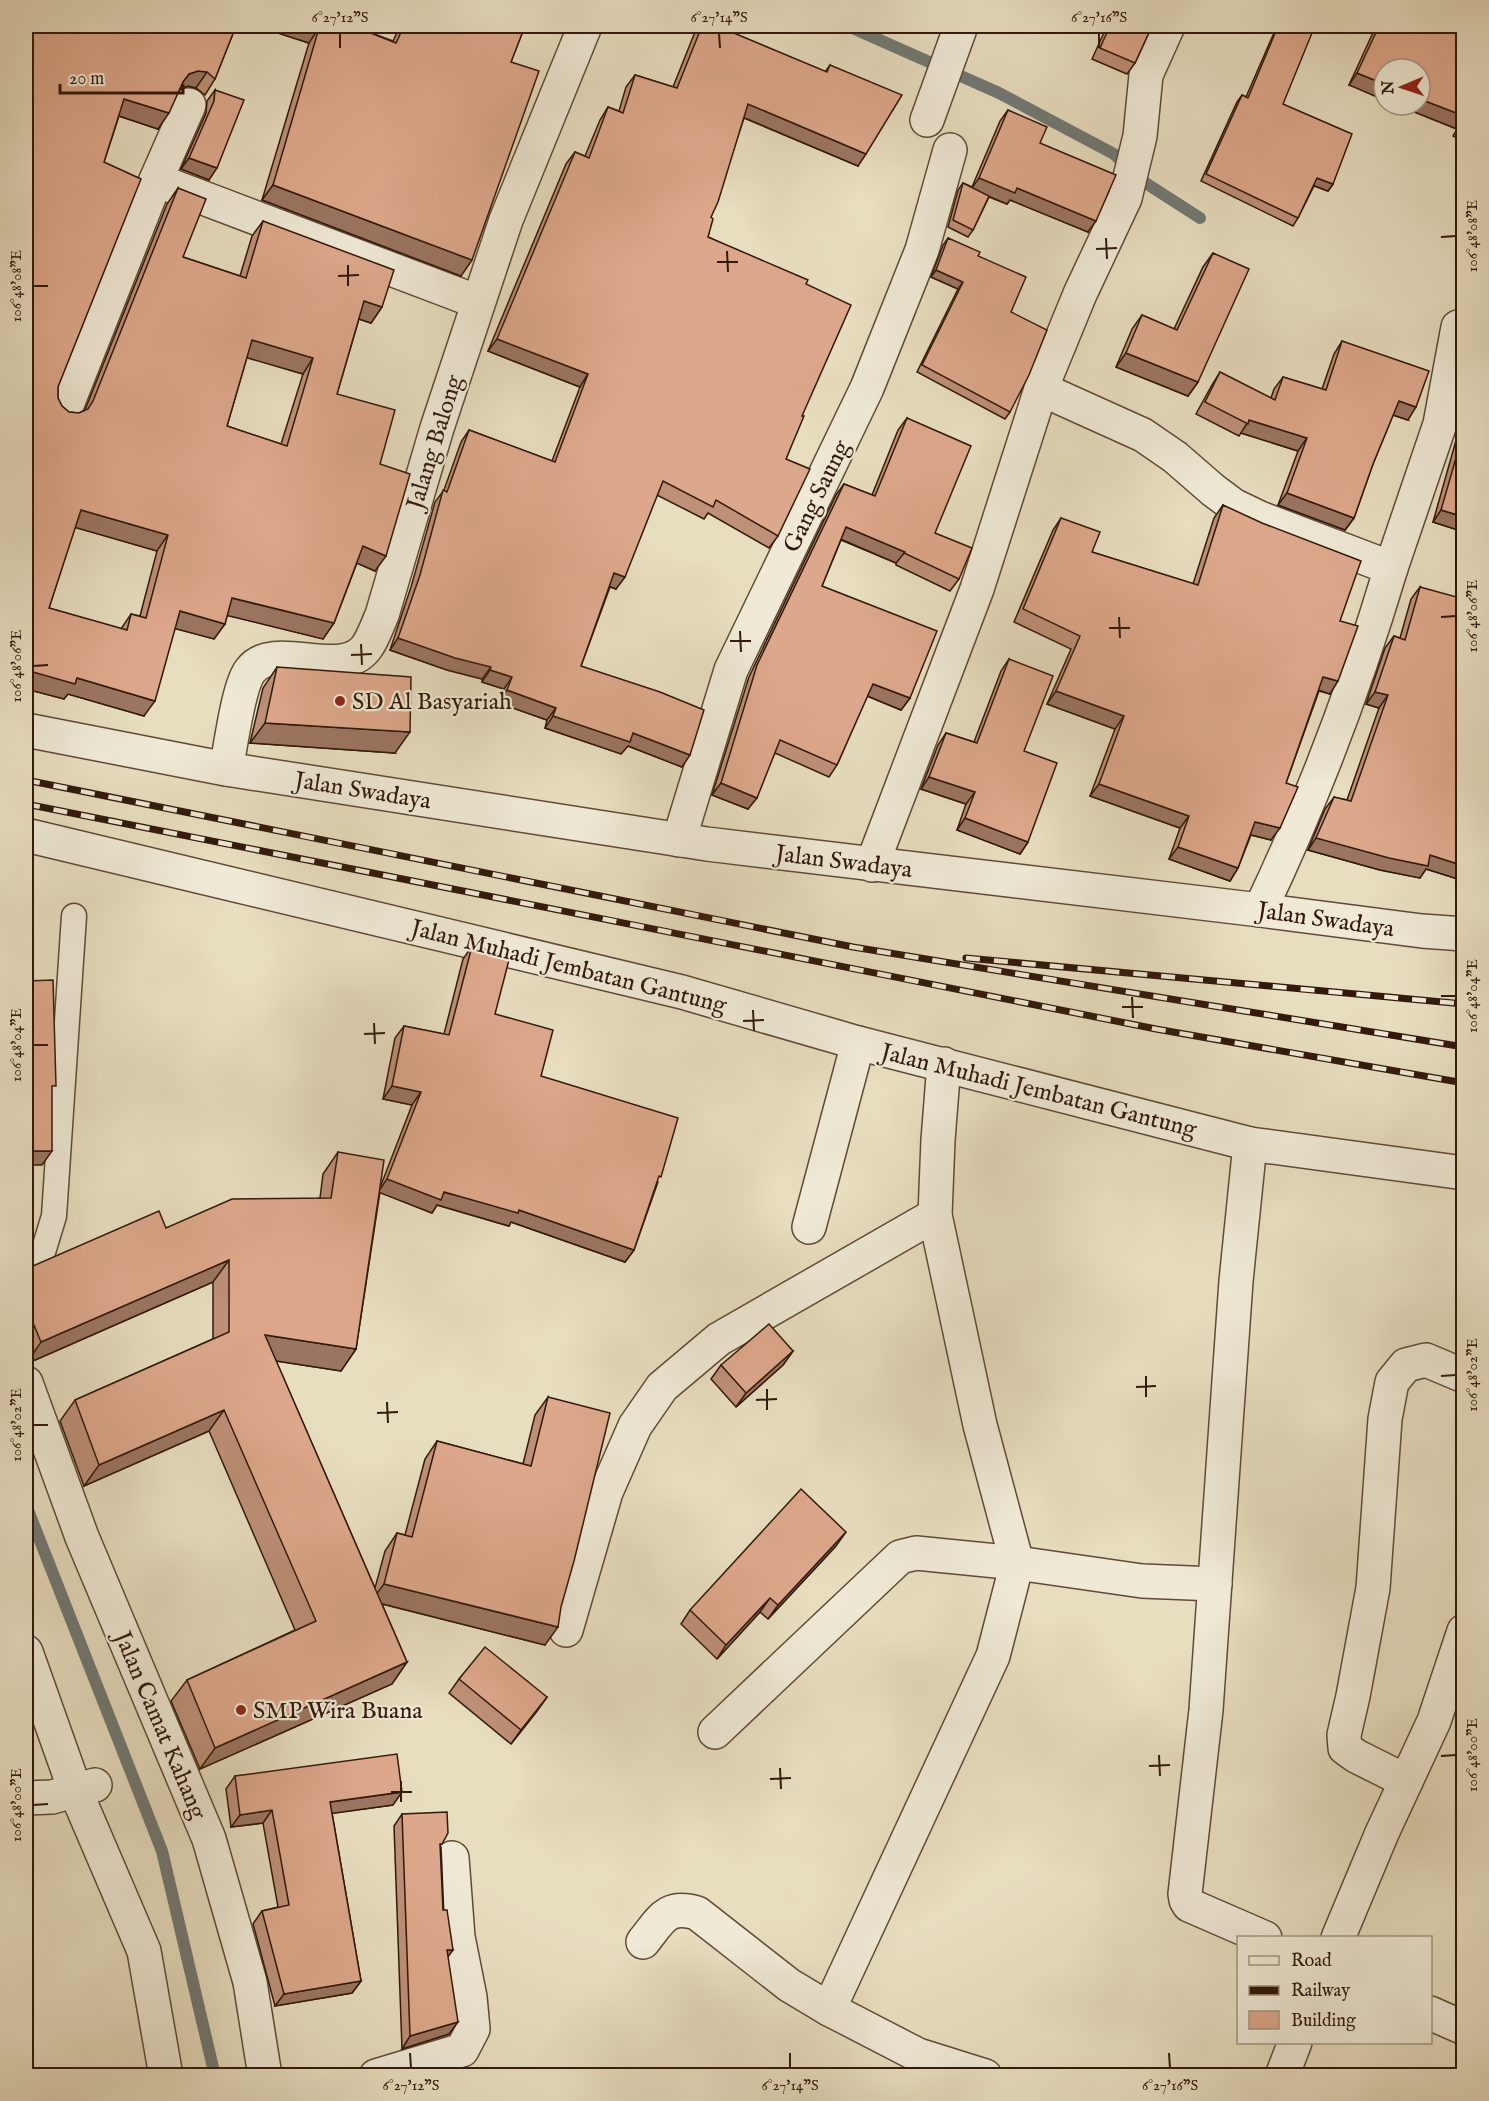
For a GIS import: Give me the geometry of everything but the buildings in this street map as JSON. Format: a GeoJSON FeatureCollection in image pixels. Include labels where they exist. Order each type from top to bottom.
{"type":"FeatureCollection","features":[{"type":"Feature","properties":{"kind":"street","name":"Jalang Balong"},"geometry":{"type":"LineString","coordinates":[[226,769],[243,685],[250,670],[263,661],[281,659],[341,661],[352,659],[365,650],[373,637],[382,615],[436,428],[506,220],[585,26]]}},
{"type":"Feature","properties":{"kind":"street"},"geometry":{"type":"LineString","coordinates":[[872,865],[977,589],[1041,389],[1080,294],[1125,198],[1140,136],[1146,75],[1168,26]]}},
{"type":"Feature","properties":{"kind":"street"},"geometry":{"type":"LineString","coordinates":[[927,120],[957,35]]}},
{"type":"Feature","properties":{"kind":"street"},"geometry":{"type":"LineString","coordinates":[[65,410],[156,180],[189,105]]}},
{"type":"Feature","properties":{"kind":"street","name":"Gang Saung"},"geometry":{"type":"LineString","coordinates":[[679,840],[731,670],[867,388],[922,250],[950,150]]}},
{"type":"Feature","properties":{"kind":"street"},"geometry":{"type":"LineString","coordinates":[[156,180],[478,302]]}},
{"type":"Feature","properties":{"kind":"street"},"geometry":{"type":"LineString","coordinates":[[1260,910],[1329,752],[1376,619],[1440,424],[1458,327]]}},
{"type":"Feature","properties":{"kind":"street"},"geometry":{"type":"LineString","coordinates":[[1041,389],[1143,435],[1194,471],[1213,490],[1242,509],[1391,568]]}},
{"type":"Feature","properties":{"kind":"street","name":"Jalan Swadaya"},"geometry":{"type":"LineString","coordinates":[[26,730],[226,769],[679,840],[1422,931],[1464,934]]}},
{"type":"Feature","properties":{"kind":"street","name":"Jalan Muhadi Jembatan Gantung"},"geometry":{"type":"LineString","coordinates":[[26,835],[682,992],[858,1043],[1250,1144],[1464,1173]]}},
{"type":"Feature","properties":{"kind":"street"},"geometry":{"type":"LineString","coordinates":[[809,1227],[858,1043]]}},
{"type":"Feature","properties":{"kind":"street"},"geometry":{"type":"LineString","coordinates":[[829,2009],[993,1656],[1017,1563],[980,1425],[935,1215],[944,1064]]}},
{"type":"Feature","properties":{"kind":"street"},"geometry":{"type":"LineString","coordinates":[[1250,1144],[1236,1281],[1206,1710],[1185,1900],[1189,1905],[1260,1936]]}},
{"type":"Feature","properties":{"kind":"street"},"geometry":{"type":"LineString","coordinates":[[566,1630],[606,1492],[635,1426],[662,1387],[719,1339],[935,1215]]}},
{"type":"Feature","properties":{"kind":"street"},"geometry":{"type":"LineString","coordinates":[[1406,1781],[1356,1756],[1345,1748],[1344,1735],[1373,1588],[1384,1419],[1392,1382],[1406,1365],[1426,1360],[1464,1376]]}},
{"type":"Feature","properties":{"kind":"street","name":"Jalan Camat Kahang"},"geometry":{"type":"LineString","coordinates":[[26,1383],[82,1537],[209,1839],[250,1982],[265,2076]]}},
{"type":"Feature","properties":{"kind":"street"},"geometry":{"type":"LineString","coordinates":[[715,1732],[900,1557],[916,1553],[1017,1563],[1142,1581],[1215,1584]]}},
{"type":"Feature","properties":{"kind":"street"},"geometry":{"type":"LineString","coordinates":[[1339,1936],[1434,1721],[1464,1631]]}},
{"type":"Feature","properties":{"kind":"street"},"geometry":{"type":"LineString","coordinates":[[26,1652],[85,1788],[144,1951],[166,2076]]}},
{"type":"Feature","properties":{"kind":"street"},"geometry":{"type":"LineString","coordinates":[[26,1798],[52,1797],[85,1788]]}},
{"type":"Feature","properties":{"kind":"street"},"geometry":{"type":"LineString","coordinates":[[376,2076],[462,2050],[473,2029],[470,1997],[458,1937],[452,1858]]}},
{"type":"Feature","properties":{"kind":"street"},"geometry":{"type":"LineString","coordinates":[[643,1942],[666,1914],[682,1908],[698,1913],[789,1985],[829,2009],[918,2055],[985,2076]]}},
{"type":"Feature","properties":{"kind":"street"},"geometry":{"type":"LineString","coordinates":[[1432,2013],[1464,2028]]}},
{"type":"Feature","properties":{"kind":"street"},"geometry":{"type":"LineString","coordinates":[[1282,2076],[1295,2044]]}},
{"type":"Feature","properties":{"kind":"lane"},"geometry":{"type":"LineString","coordinates":[[26,1262],[43,1252],[54,1216],[74,916]]}},
{"type":"Feature","properties":{"kind":"waterway"},"geometry":{"type":"LineString","coordinates":[[848,26],[999,93],[1114,154],[1144,182],[1200,218]]}},
{"type":"Feature","properties":{"kind":"waterway"},"geometry":{"type":"LineString","coordinates":[[26,1505],[162,1851],[215,2076]]}},
{"type":"Feature","properties":{"kind":"railway"},"geometry":{"type":"LineString","coordinates":[[26,780],[853,947],[1464,1047]]}},
{"type":"Feature","properties":{"kind":"railway"},"geometry":{"type":"LineString","coordinates":[[26,804],[1156,1029],[1464,1083]]}},
{"type":"Feature","properties":{"kind":"railway"},"geometry":{"type":"LineString","coordinates":[[966,958],[1464,1004]]}},
{"type":"Feature","properties":{"kind":"place","name":"SD Al Basyariah"},"geometry":{"type":"Point","coordinates":[340,701]}},
{"type":"Feature","properties":{"kind":"place","name":"SMP Wira Buana"},"geometry":{"type":"Point","coordinates":[241,1710]}}]}
